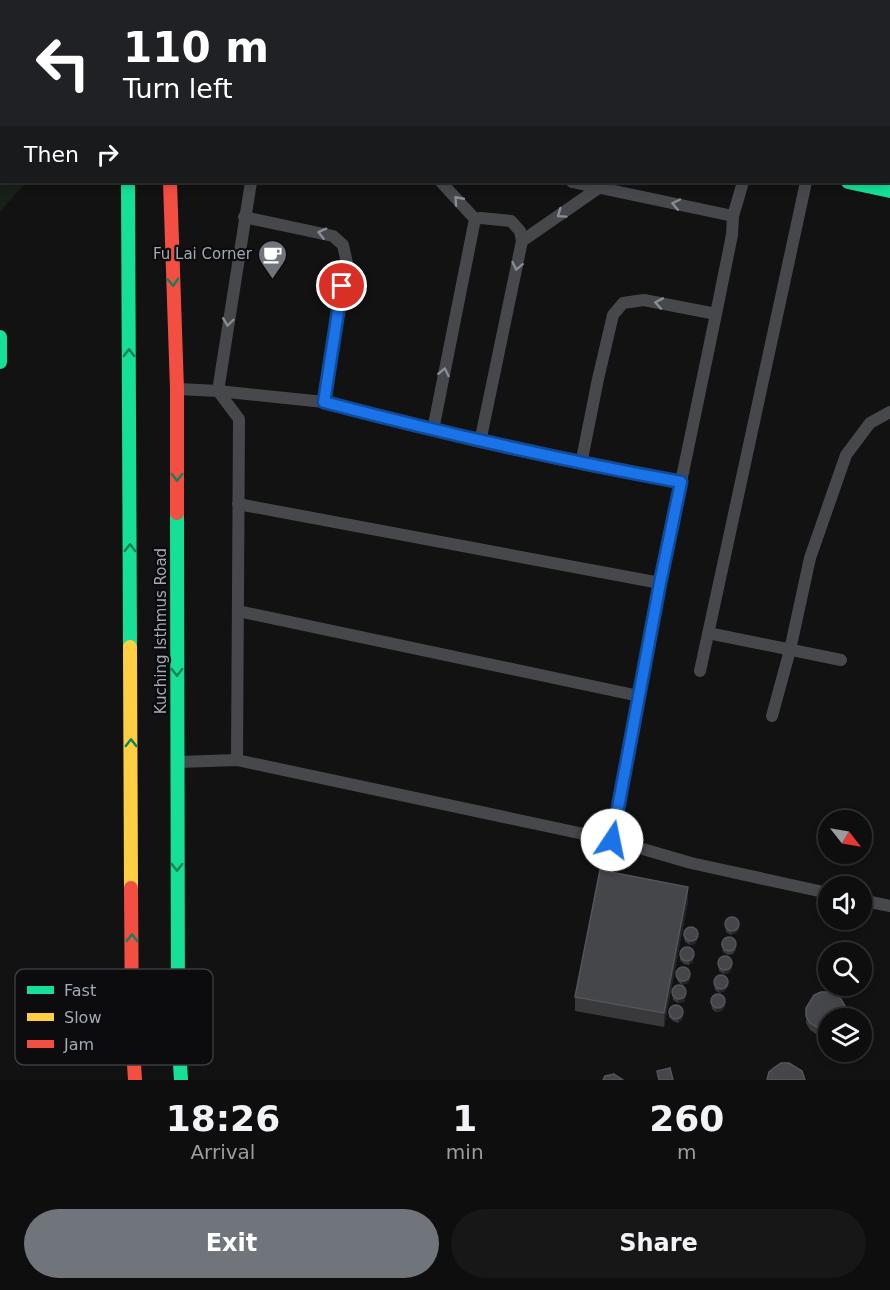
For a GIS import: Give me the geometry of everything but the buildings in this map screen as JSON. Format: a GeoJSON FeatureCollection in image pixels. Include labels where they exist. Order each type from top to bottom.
{"type":"FeatureCollection","features":[{"type":"Feature","properties":{"kind":"main road","name":"Kuching Isthmus Road"},"geometry":{"type":"LineString","coordinates":[[128,183],[132,969]]}},
{"type":"Feature","properties":{"kind":"main road","name":"Kuching Isthmus Road"},"geometry":{"type":"LineString","coordinates":[[170,183],[177,389],[178,969]]}},
{"type":"Feature","properties":{"kind":"main road"},"geometry":{"type":"LineString","coordinates":[[853,183],[890,191]]}},
{"type":"Feature","properties":{"kind":"main road"},"geometry":{"type":"LineString","coordinates":[[0,337],[0,362]]}},
{"type":"Feature","properties":{"kind":"main road","name":"Kuching Isthmus Road"},"geometry":{"type":"LineString","coordinates":[[134,1065],[135,1080]]}},
{"type":"Feature","properties":{"kind":"main road","name":"Kuching Isthmus Road"},"geometry":{"type":"LineString","coordinates":[[180,1065],[181,1080]]}},
{"type":"Feature","properties":{"kind":"main road"},"geometry":{"type":"LineString","coordinates":[[190,1065],[195,1080]]}},
{"type":"Feature","properties":{"kind":"lane"},"geometry":{"type":"LineString","coordinates":[[237,760],[239,418],[218,391],[251,183]]}},
{"type":"Feature","properties":{"kind":"lane"},"geometry":{"type":"LineString","coordinates":[[442,183],[475,219]]}},
{"type":"Feature","properties":{"kind":"lane"},"geometry":{"type":"LineString","coordinates":[[578,183],[733,216]]}},
{"type":"Feature","properties":{"kind":"lane"},"geometry":{"type":"LineString","coordinates":[[612,840],[660,583],[732,235],[733,216],[743,183]]}},
{"type":"Feature","properties":{"kind":"lane"},"geometry":{"type":"LineString","coordinates":[[700,671],[806,183]]}},
{"type":"Feature","properties":{"kind":"lane"},"geometry":{"type":"LineString","coordinates":[[522,240],[600,187]]}},
{"type":"Feature","properties":{"kind":"lane"},"geometry":{"type":"LineString","coordinates":[[244,217],[333,236],[343,245],[347,263],[337,309],[324,402]]}},
{"type":"Feature","properties":{"kind":"lane"},"geometry":{"type":"LineString","coordinates":[[475,219],[511,221],[520,231],[522,240],[480,442]]}},
{"type":"Feature","properties":{"kind":"lane"},"geometry":{"type":"LineString","coordinates":[[433,430],[475,219]]}},
{"type":"Feature","properties":{"kind":"lane"},"geometry":{"type":"LineString","coordinates":[[581,464],[613,315],[623,303],[644,300],[716,314]]}},
{"type":"Feature","properties":{"kind":"lane"},"geometry":{"type":"LineString","coordinates":[[177,389],[324,402],[480,442],[581,464],[681,482]]}},
{"type":"Feature","properties":{"kind":"lane"},"geometry":{"type":"LineString","coordinates":[[772,716],[790,650],[810,558],[846,455],[870,423],[890,412]]}},
{"type":"Feature","properties":{"kind":"lane"},"geometry":{"type":"LineString","coordinates":[[238,504],[660,583]]}},
{"type":"Feature","properties":{"kind":"lane"},"geometry":{"type":"LineString","coordinates":[[238,611],[639,696]]}},
{"type":"Feature","properties":{"kind":"lane"},"geometry":{"type":"LineString","coordinates":[[708,633],[841,660]]}},
{"type":"Feature","properties":{"kind":"lane"},"geometry":{"type":"LineString","coordinates":[[177,762],[237,760],[612,840],[691,863],[818,891]]}},
{"type":"Feature","properties":{"kind":"lane"},"geometry":{"type":"LineString","coordinates":[[872,902],[890,906]]}},
{"type":"Feature","properties":{"kind":"shaded area"},"geometry":{"type":"Polygon","coordinates":[[[0,183],[25,183],[0,212],[0,183]]]}},
{"type":"Feature","properties":{"kind":"traffic: fast"},"geometry":{"type":"LineString","coordinates":[[128,183],[130,647]]}},
{"type":"Feature","properties":{"kind":"traffic: fast"},"geometry":{"type":"LineString","coordinates":[[853,183],[890,191]]}},
{"type":"Feature","properties":{"kind":"traffic: fast"},"geometry":{"type":"LineString","coordinates":[[0,337],[0,362]]}},
{"type":"Feature","properties":{"kind":"traffic: fast"},"geometry":{"type":"LineString","coordinates":[[177,513],[178,969]]}},
{"type":"Feature","properties":{"kind":"traffic: fast"},"geometry":{"type":"LineString","coordinates":[[180,1065],[181,1080]]}},
{"type":"Feature","properties":{"kind":"traffic: slow"},"geometry":{"type":"LineString","coordinates":[[130,647],[131,888]]}},
{"type":"Feature","properties":{"kind":"traffic: jam"},"geometry":{"type":"LineString","coordinates":[[170,183],[177,389],[177,513]]}},
{"type":"Feature","properties":{"kind":"traffic: jam"},"geometry":{"type":"LineString","coordinates":[[131,888],[132,969]]}},
{"type":"Feature","properties":{"kind":"traffic: jam"},"geometry":{"type":"LineString","coordinates":[[134,1065],[135,1080]]}},
{"type":"Feature","properties":{"kind":"place","name":"Fu Lai Corner"},"geometry":{"type":"Point","coordinates":[273,280]}},
{"type":"Feature","properties":{"kind":"route"},"geometry":{"type":"LineString","coordinates":[[342,286],[324,402],[480,442],[581,464],[681,482],[612,840]]}}]}
